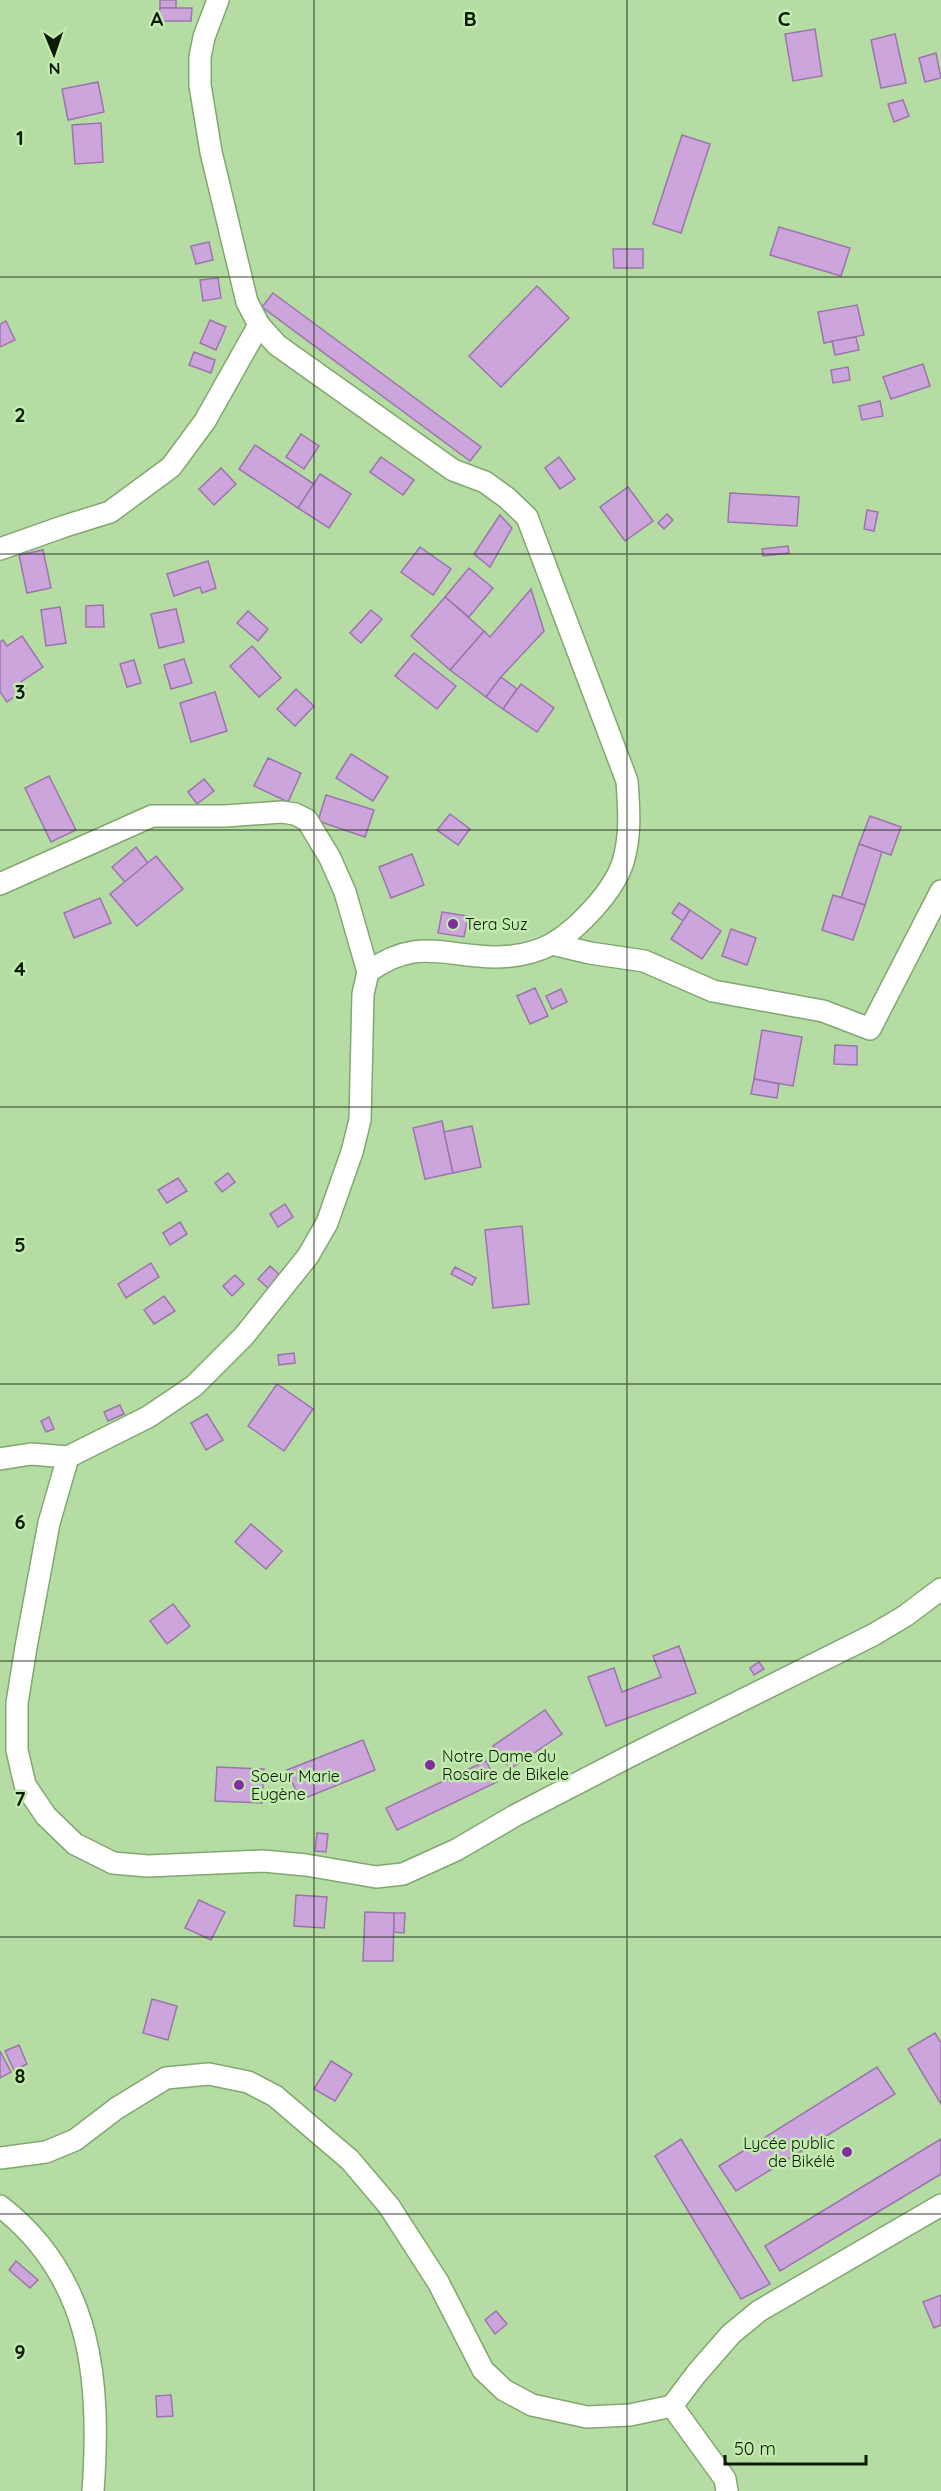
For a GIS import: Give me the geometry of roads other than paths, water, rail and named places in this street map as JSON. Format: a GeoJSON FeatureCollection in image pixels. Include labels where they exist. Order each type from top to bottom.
{"type":"FeatureCollection","features":[{"type":"Feature","properties":{"kind":"street"},"geometry":{"type":"LineString","coordinates":[[218,0],[204,37],[200,57],[200,85],[211,152],[239,276],[247,303],[259,326],[277,345],[453,470],[486,482],[527,517],[627,781],[630,822],[623,863],[611,886],[584,919],[552,944],[522,955],[503,956],[448,950],[418,950],[395,955],[368,972]]}},
{"type":"Feature","properties":{"kind":"street"},"geometry":{"type":"LineString","coordinates":[[0,549],[110,512],[171,467],[205,421],[259,326]]}},
{"type":"Feature","properties":{"kind":"street"},"geometry":{"type":"LineString","coordinates":[[0,884],[152,816],[225,816],[282,812],[295,814],[307,820],[330,858],[345,892],[368,972],[363,994],[360,1120],[352,1152],[327,1223],[308,1256],[278,1297],[231,1352],[194,1386],[148,1417],[68,1457],[31,1454],[0,1459]]}},
{"type":"Feature","properties":{"kind":"street"},"geometry":{"type":"LineString","coordinates":[[552,944],[590,953],[644,961],[713,991],[823,1011],[870,1029],[941,891]]}},
{"type":"Feature","properties":{"kind":"street"},"geometry":{"type":"LineString","coordinates":[[68,1457],[49,1523],[26,1647],[17,1703],[17,1750],[25,1785],[46,1816],[75,1844],[113,1863],[148,1866],[262,1861],[306,1865],[376,1877],[403,1874],[456,1850],[516,1815],[630,1756],[873,1635],[941,1589]]}},
{"type":"Feature","properties":{"kind":"street"},"geometry":{"type":"LineString","coordinates":[[0,2158],[46,2152],[75,2140],[117,2108],[166,2078],[209,2074],[248,2082],[276,2096],[350,2160],[389,2206],[438,2282],[483,2370],[504,2390],[532,2405],[587,2417],[630,2415],[672,2406],[731,2334],[759,2312],[941,2205]]}},
{"type":"Feature","properties":{"kind":"street"},"geometry":{"type":"LineString","coordinates":[[0,2206],[51,2256],[74,2301],[88,2346],[96,2400],[93,2491]]}},
{"type":"Feature","properties":{"kind":"street"},"geometry":{"type":"LineString","coordinates":[[672,2406],[725,2479],[727,2491]]}},
{"type":"Feature","properties":{"kind":"place","name":"Tera Suz"},"geometry":{"type":"Point","coordinates":[453,924]}},
{"type":"Feature","properties":{"kind":"place","name":"Notre Dame du Rosaire de Bikele"},"geometry":{"type":"Point","coordinates":[430,1765]}},
{"type":"Feature","properties":{"kind":"place","name":"Soeur Marie Eugène"},"geometry":{"type":"Point","coordinates":[239,1785]}},
{"type":"Feature","properties":{"kind":"place","name":"Lycée public de Bikélé"},"geometry":{"type":"Point","coordinates":[847,2152]}}]}
